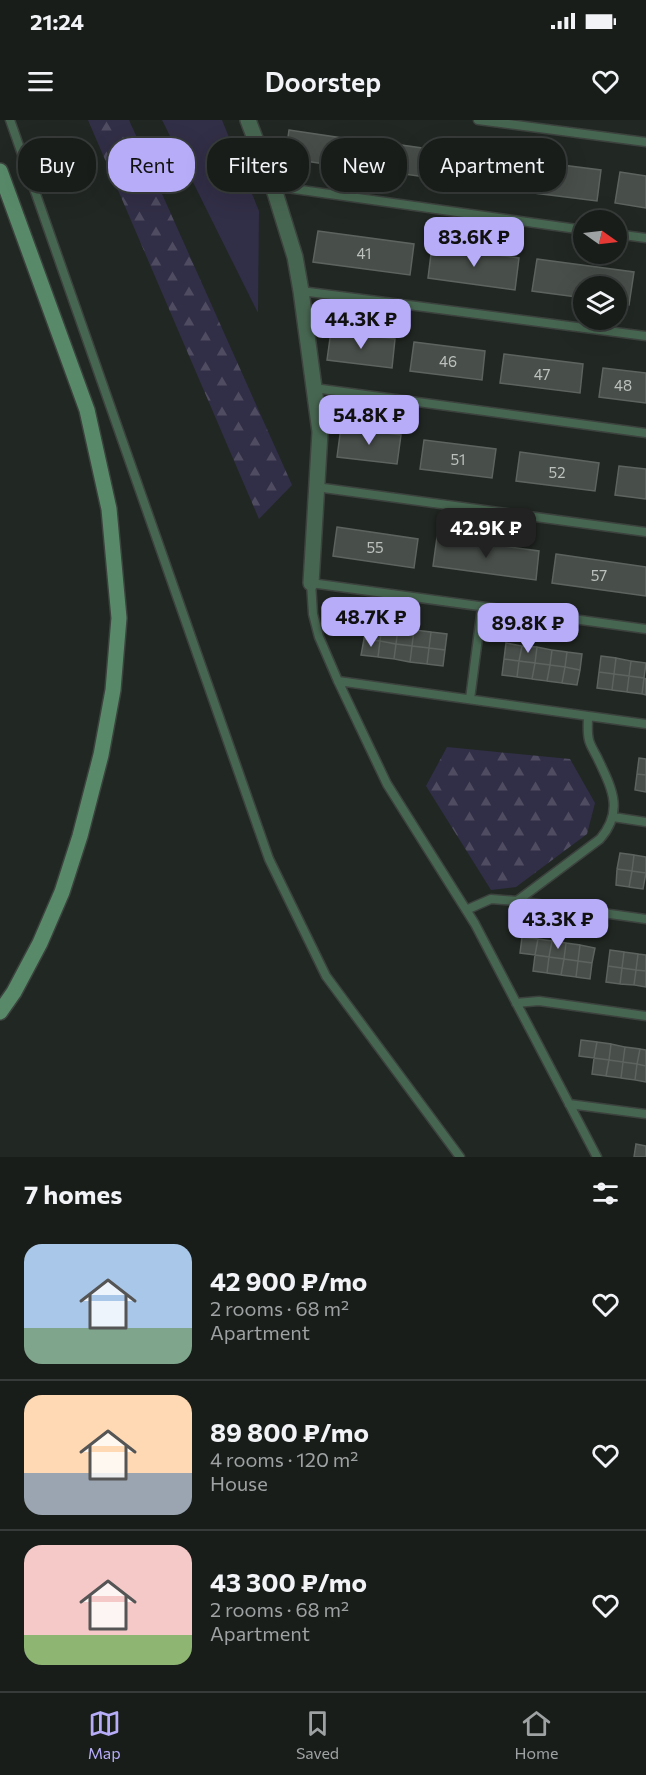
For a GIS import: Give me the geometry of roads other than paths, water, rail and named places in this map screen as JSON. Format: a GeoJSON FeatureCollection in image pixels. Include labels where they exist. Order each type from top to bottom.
{"type":"FeatureCollection","features":[{"type":"Feature","properties":{"kind":"main road"},"geometry":{"type":"LineString","coordinates":[[0,171],[87,410],[109,509],[119,618],[113,690],[101,755],[80,836],[62,892],[40,943],[14,992],[0,1012]]}},
{"type":"Feature","properties":{"kind":"street"},"geometry":{"type":"LineString","coordinates":[[248,120],[255,138]]}},
{"type":"Feature","properties":{"kind":"street"},"geometry":{"type":"LineString","coordinates":[[275,192],[295,257],[320,432],[311,584]]}},
{"type":"Feature","properties":{"kind":"lane"},"geometry":{"type":"LineString","coordinates":[[10,120],[269,859],[327,976],[460,1157]]}},
{"type":"Feature","properties":{"kind":"lane"},"geometry":{"type":"LineString","coordinates":[[478,120],[646,142]]}},
{"type":"Feature","properties":{"kind":"lane"},"geometry":{"type":"LineString","coordinates":[[309,191],[573,228]]}},
{"type":"Feature","properties":{"kind":"lane"},"geometry":{"type":"LineString","coordinates":[[627,235],[646,238]]}},
{"type":"Feature","properties":{"kind":"lane"},"geometry":{"type":"LineString","coordinates":[[301,291],[646,336]]}},
{"type":"Feature","properties":{"kind":"lane"},"geometry":{"type":"LineString","coordinates":[[314,388],[646,433]]}},
{"type":"Feature","properties":{"kind":"lane"},"geometry":{"type":"LineString","coordinates":[[316,487],[646,532]]}},
{"type":"Feature","properties":{"kind":"lane"},"geometry":{"type":"LineString","coordinates":[[597,1157],[466,910],[387,784],[319,637],[313,614],[311,584],[646,629]]}},
{"type":"Feature","properties":{"kind":"lane"},"geometry":{"type":"LineString","coordinates":[[470,699],[482,607]]}},
{"type":"Feature","properties":{"kind":"lane"},"geometry":{"type":"LineString","coordinates":[[338,681],[646,724]]}},
{"type":"Feature","properties":{"kind":"lane"},"geometry":{"type":"LineString","coordinates":[[518,901],[600,839],[608,830],[613,817],[615,800],[611,786],[588,739],[588,716]]}},
{"type":"Feature","properties":{"kind":"lane"},"geometry":{"type":"LineString","coordinates":[[613,817],[646,822]]}},
{"type":"Feature","properties":{"kind":"lane"},"geometry":{"type":"LineString","coordinates":[[466,910],[491,899],[646,920]]}},
{"type":"Feature","properties":{"kind":"lane"},"geometry":{"type":"LineString","coordinates":[[516,1003],[539,1001],[646,1016]]}},
{"type":"Feature","properties":{"kind":"lane"},"geometry":{"type":"LineString","coordinates":[[569,1104],[646,1114]]}}]}
